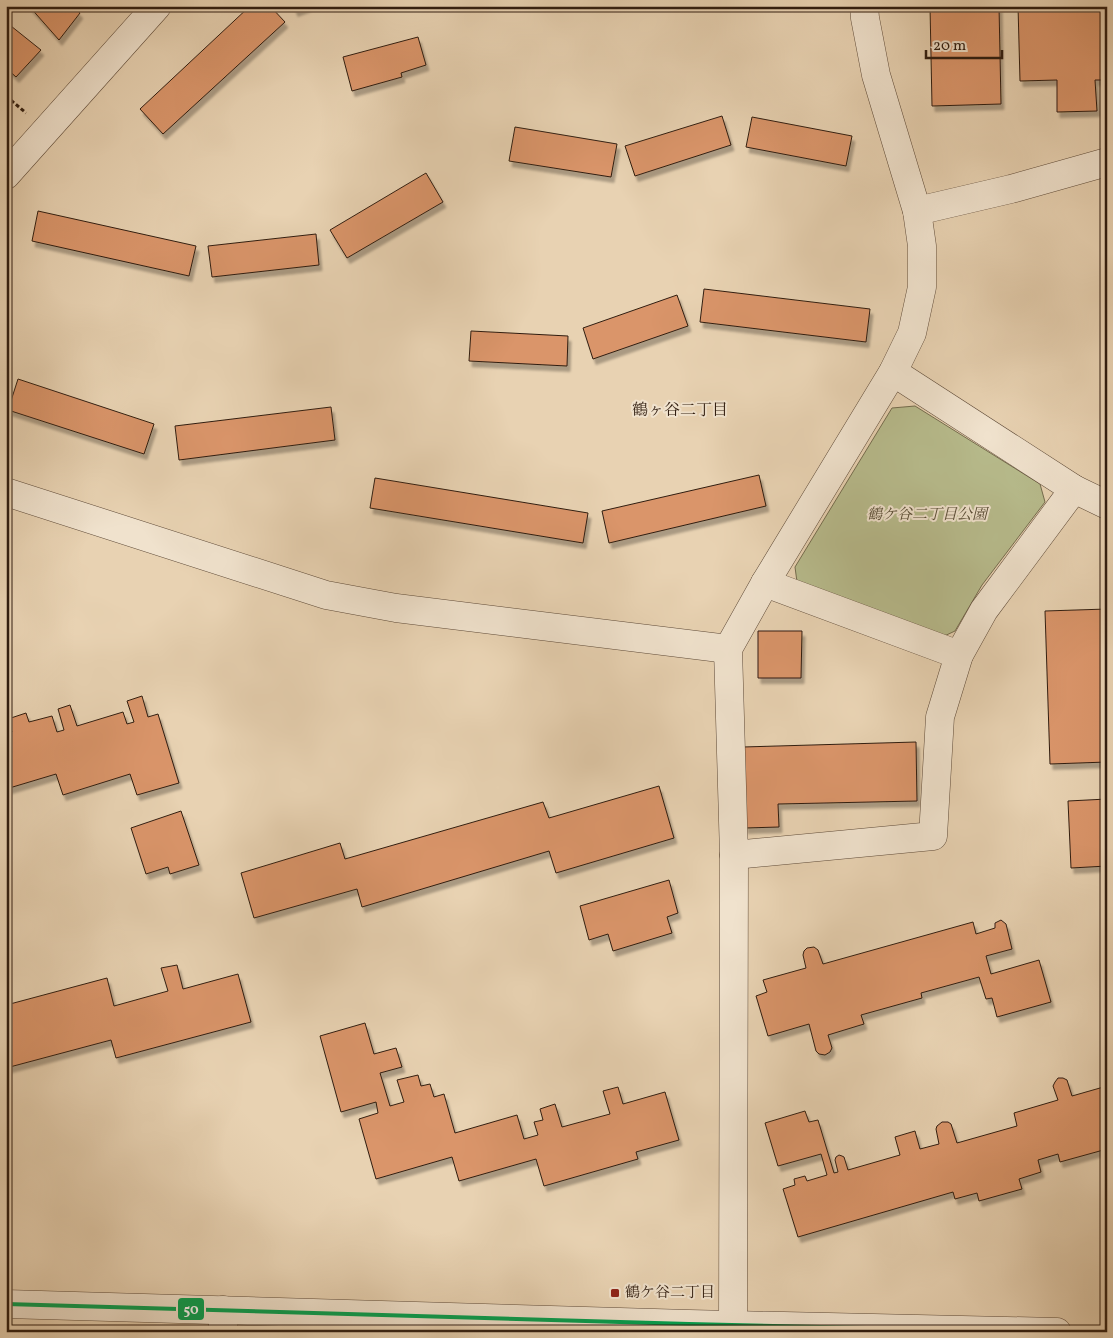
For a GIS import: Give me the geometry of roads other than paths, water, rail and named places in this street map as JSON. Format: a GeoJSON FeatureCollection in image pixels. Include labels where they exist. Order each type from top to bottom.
{"type":"FeatureCollection","features":[{"type":"Feature","properties":{"kind":"street"},"geometry":{"type":"LineString","coordinates":[[6,175],[157,6]]}},
{"type":"Feature","properties":{"kind":"street"},"geometry":{"type":"LineString","coordinates":[[733,1328],[734,855],[728,650],[765,582],[893,372],[912,333],[922,287],[922,246],[917,211],[876,75],[864,6]]}},
{"type":"Feature","properties":{"kind":"street"},"geometry":{"type":"LineString","coordinates":[[917,211],[1107,162]]}},
{"type":"Feature","properties":{"kind":"street"},"geometry":{"type":"LineString","coordinates":[[893,372],[1074,489],[1107,505]]}},
{"type":"Feature","properties":{"kind":"street"},"geometry":{"type":"LineString","coordinates":[[734,855],[933,836],[940,717],[959,655],[984,610],[1074,489]]}},
{"type":"Feature","properties":{"kind":"street"},"geometry":{"type":"LineString","coordinates":[[6,492],[326,595],[396,608],[728,650]]}},
{"type":"Feature","properties":{"kind":"street"},"geometry":{"type":"LineString","coordinates":[[765,582],[959,655]]}},
{"type":"Feature","properties":{"kind":"street"},"geometry":{"type":"LineString","coordinates":[[6,1304],[223,1321],[1057,1332]]}},
{"type":"Feature","properties":{"kind":"place","name":"鶴ケ谷二丁目"},"geometry":{"type":"Point","coordinates":[615,1293]}},
{"type":"Feature","properties":{"kind":"district","name":"鶴ヶ谷二丁目"},"geometry":{"type":"Point","coordinates":[680,411]}},
{"type":"Feature","properties":{"kind":"park label","name":"鶴ケ谷二丁目公園"},"geometry":{"type":"Point","coordinates":[927,515]}}]}
